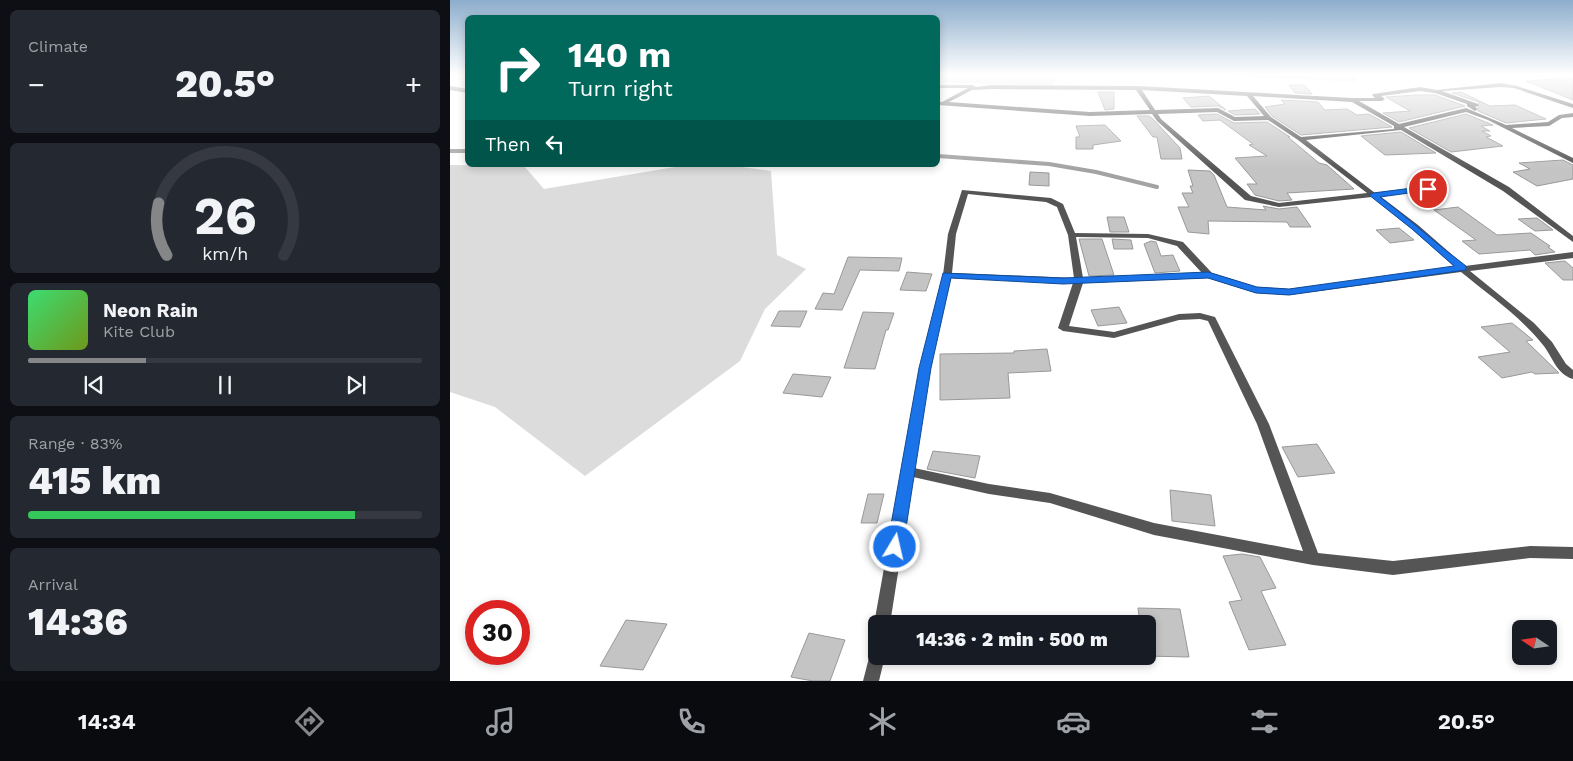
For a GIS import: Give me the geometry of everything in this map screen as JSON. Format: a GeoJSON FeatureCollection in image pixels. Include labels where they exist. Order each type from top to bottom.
{"type":"FeatureCollection","features":[{"type":"Feature","properties":{"kind":"street"},"geometry":{"type":"LineString","coordinates":[[978,106],[1090,114],[1218,110],[1234,119],[1269,118]]}},
{"type":"Feature","properties":{"kind":"street"},"geometry":{"type":"LineString","coordinates":[[1150,106],[1159,120],[1248,198],[1279,205],[1428,189]]}},
{"type":"Feature","properties":{"kind":"street"},"geometry":{"type":"LineString","coordinates":[[1258,106],[1269,118],[1300,139],[1415,227],[1438,249],[1531,326],[1548,344],[1562,367],[1573,376]]}},
{"type":"Feature","properties":{"kind":"street"},"geometry":{"type":"LineString","coordinates":[[1361,106],[1506,189],[1573,240]]}},
{"type":"Feature","properties":{"kind":"street"},"geometry":{"type":"LineString","coordinates":[[1470,106],[1490,119]]}},
{"type":"Feature","properties":{"kind":"street"},"geometry":{"type":"LineString","coordinates":[[1396,127],[1466,110],[1506,126],[1573,161]]}},
{"type":"Feature","properties":{"kind":"street"},"geometry":{"type":"LineString","coordinates":[[1506,126],[1549,124],[1561,116],[1573,115]]}},
{"type":"Feature","properties":{"kind":"street"},"geometry":{"type":"LineString","coordinates":[[1300,139],[1398,130],[1396,127]]}},
{"type":"Feature","properties":{"kind":"street"},"geometry":{"type":"LineString","coordinates":[[883,615],[925,368],[947,275],[952,234],[965,192],[1048,200],[1060,206],[1072,235],[1079,280],[1063,328],[1114,335],[1179,318],[1200,316],[1212,318],[1264,424],[1313,559]]}},
{"type":"Feature","properties":{"kind":"street"},"geometry":{"type":"LineString","coordinates":[[1072,235],[1148,236],[1180,244],[1208,275]]}},
{"type":"Feature","properties":{"kind":"street"},"geometry":{"type":"LineString","coordinates":[[947,275],[1063,281],[1208,275],[1256,290],[1289,292],[1462,268],[1573,256]]}},
{"type":"Feature","properties":{"kind":"street"},"geometry":{"type":"LineString","coordinates":[[907,471],[989,489],[1050,498],[1154,528],[1313,559],[1393,568],[1530,552],[1573,553]]}},
{"type":"Feature","properties":{"kind":"street"},"geometry":{"type":"LineString","coordinates":[[871,681],[875,665]]}},
{"type":"Feature","properties":{"kind":"shaded area"},"geometry":{"type":"Polygon","coordinates":[[[450,165],[465,165],[465,167],[525,167],[544,189],[675,167],[742,167],[771,171],[777,255],[806,269],[765,309],[740,361],[585,476],[495,407],[450,392],[450,165]]]}},
{"type":"Feature","properties":{"kind":"building"},"geometry":{"type":"Polygon","coordinates":[[[1103,106],[1114,106],[1114,109],[1105,110],[1103,106]]]}},
{"type":"Feature","properties":{"kind":"building"},"geometry":{"type":"Polygon","coordinates":[[[1190,106],[1221,106],[1226,110],[1218,106],[1190,106]]]}},
{"type":"Feature","properties":{"kind":"building"},"geometry":{"type":"Polygon","coordinates":[[[1321,106],[1325,110],[1347,109],[1357,115],[1369,114],[1392,127],[1301,135],[1272,116],[1265,107],[1321,106]]]}},
{"type":"Feature","properties":{"kind":"building"},"geometry":{"type":"Polygon","coordinates":[[[1401,106],[1465,106],[1399,122],[1383,113],[1410,111],[1401,106]]]}},
{"type":"Feature","properties":{"kind":"building"},"geometry":{"type":"Polygon","coordinates":[[[1479,106],[1517,106],[1546,119],[1506,123],[1478,111],[1479,106]]]}},
{"type":"Feature","properties":{"kind":"building"},"geometry":{"type":"Polygon","coordinates":[[[1255,109],[1260,114],[1235,115],[1228,111],[1255,109]]]}},
{"type":"Feature","properties":{"kind":"building"},"geometry":{"type":"Polygon","coordinates":[[[1217,114],[1234,123],[1267,122],[1290,137],[1288,137],[1319,163],[1327,165],[1354,189],[1287,193],[1292,200],[1279,201],[1255,195],[1247,184],[1257,184],[1235,158],[1267,156],[1249,145],[1253,144],[1220,120],[1203,121],[1198,115],[1217,114]]]}},
{"type":"Feature","properties":{"kind":"building"},"geometry":{"type":"Polygon","coordinates":[[[1466,114],[1493,125],[1481,126],[1490,131],[1482,131],[1491,136],[1486,137],[1503,146],[1451,152],[1409,128],[1466,114]]]}},
{"type":"Feature","properties":{"kind":"building"},"geometry":{"type":"Polygon","coordinates":[[[1137,116],[1149,116],[1153,119],[1180,148],[1182,159],[1161,159],[1157,137],[1153,137],[1137,116]]]}},
{"type":"Feature","properties":{"kind":"building"},"geometry":{"type":"Polygon","coordinates":[[[1105,125],[1121,141],[1093,145],[1093,149],[1076,149],[1076,137],[1080,137],[1076,126],[1105,125]]]}},
{"type":"Feature","properties":{"kind":"building"},"geometry":{"type":"Polygon","coordinates":[[[1401,132],[1436,153],[1385,155],[1361,136],[1401,132]]]}},
{"type":"Feature","properties":{"kind":"building"},"geometry":{"type":"Polygon","coordinates":[[[1563,160],[1573,165],[1573,179],[1537,186],[1513,172],[1530,169],[1519,163],[1563,160]]]}},
{"type":"Feature","properties":{"kind":"building"},"geometry":{"type":"Polygon","coordinates":[[[1188,170],[1210,171],[1214,175],[1227,207],[1266,210],[1263,206],[1279,209],[1297,207],[1311,227],[1290,227],[1287,222],[1208,221],[1209,234],[1188,232],[1178,207],[1189,207],[1182,193],[1193,193],[1188,170]]]}},
{"type":"Feature","properties":{"kind":"building"},"geometry":{"type":"Polygon","coordinates":[[[1030,172],[1049,173],[1049,186],[1029,185],[1030,172]]]}},
{"type":"Feature","properties":{"kind":"building"},"geometry":{"type":"Polygon","coordinates":[[[1458,207],[1497,235],[1531,233],[1550,246],[1548,247],[1555,252],[1535,255],[1530,250],[1479,254],[1462,241],[1476,240],[1434,210],[1458,207]]]}},
{"type":"Feature","properties":{"kind":"building"},"geometry":{"type":"Polygon","coordinates":[[[1107,217],[1124,217],[1129,232],[1110,232],[1107,217]]]}},
{"type":"Feature","properties":{"kind":"building"},"geometry":{"type":"Polygon","coordinates":[[[1537,218],[1553,230],[1535,231],[1518,219],[1537,218]]]}},
{"type":"Feature","properties":{"kind":"building"},"geometry":{"type":"Polygon","coordinates":[[[1399,228],[1414,240],[1390,243],[1376,230],[1399,228]]]}},
{"type":"Feature","properties":{"kind":"building"},"geometry":{"type":"Polygon","coordinates":[[[1079,239],[1102,239],[1114,275],[1089,276],[1079,239]]]}},
{"type":"Feature","properties":{"kind":"building"},"geometry":{"type":"Polygon","coordinates":[[[1112,239],[1131,240],[1133,249],[1114,249],[1112,239]]]}},
{"type":"Feature","properties":{"kind":"building"},"geometry":{"type":"Polygon","coordinates":[[[1151,241],[1156,242],[1161,256],[1173,255],[1180,271],[1155,273],[1144,244],[1151,241]]]}},
{"type":"Feature","properties":{"kind":"building"},"geometry":{"type":"Polygon","coordinates":[[[848,257],[902,258],[899,271],[860,270],[842,310],[815,309],[823,293],[834,294],[848,257]]]}},
{"type":"Feature","properties":{"kind":"building"},"geometry":{"type":"Polygon","coordinates":[[[1565,261],[1573,268],[1573,280],[1563,280],[1545,263],[1565,261]]]}},
{"type":"Feature","properties":{"kind":"building"},"geometry":{"type":"Polygon","coordinates":[[[907,272],[932,274],[926,291],[900,290],[907,272]]]}},
{"type":"Feature","properties":{"kind":"building"},"geometry":{"type":"Polygon","coordinates":[[[1119,307],[1127,323],[1098,326],[1091,310],[1119,307]]]}},
{"type":"Feature","properties":{"kind":"building"},"geometry":{"type":"Polygon","coordinates":[[[779,311],[807,311],[800,327],[771,326],[779,311]]]}},
{"type":"Feature","properties":{"kind":"building"},"geometry":{"type":"Polygon","coordinates":[[[863,312],[894,313],[888,330],[886,330],[875,369],[844,368],[863,312]]]}},
{"type":"Feature","properties":{"kind":"building"},"geometry":{"type":"Polygon","coordinates":[[[1512,323],[1533,340],[1526,341],[1559,373],[1535,374],[1532,372],[1502,378],[1478,357],[1510,352],[1481,327],[1512,323]]]}},
{"type":"Feature","properties":{"kind":"building"},"geometry":{"type":"Polygon","coordinates":[[[1047,349],[1051,371],[1008,373],[1010,398],[940,400],[940,354],[1014,353],[1014,351],[1047,349]]]}},
{"type":"Feature","properties":{"kind":"building"},"geometry":{"type":"Polygon","coordinates":[[[793,374],[831,377],[822,397],[783,393],[793,374]]]}},
{"type":"Feature","properties":{"kind":"building"},"geometry":{"type":"Polygon","coordinates":[[[1317,444],[1335,473],[1298,477],[1282,447],[1317,444]]]}},
{"type":"Feature","properties":{"kind":"building"},"geometry":{"type":"Polygon","coordinates":[[[933,451],[980,456],[975,478],[927,469],[933,451]]]}},
{"type":"Feature","properties":{"kind":"building"},"geometry":{"type":"Polygon","coordinates":[[[1170,490],[1211,495],[1215,526],[1172,521],[1170,490]]]}},
{"type":"Feature","properties":{"kind":"building"},"geometry":{"type":"Polygon","coordinates":[[[868,494],[884,494],[877,523],[861,523],[868,494]]]}},
{"type":"Feature","properties":{"kind":"building"},"geometry":{"type":"Polygon","coordinates":[[[1242,554],[1260,557],[1276,588],[1261,591],[1286,645],[1249,650],[1229,602],[1242,600],[1223,556],[1242,554]]]}},
{"type":"Feature","properties":{"kind":"building"},"geometry":{"type":"Polygon","coordinates":[[[1138,608],[1180,609],[1189,657],[1156,656],[1156,615],[1139,615],[1138,608]]]}},
{"type":"Feature","properties":{"kind":"building"},"geometry":{"type":"Polygon","coordinates":[[[626,620],[667,624],[643,670],[600,666],[626,620]]]}},
{"type":"Feature","properties":{"kind":"building"},"geometry":{"type":"Polygon","coordinates":[[[809,633],[845,640],[830,681],[813,681],[791,677],[809,633]]]}},
{"type":"Feature","properties":{"kind":"waterway"},"geometry":{"type":"LineString","coordinates":[[450,151],[465,151]]}},
{"type":"Feature","properties":{"kind":"waterway"},"geometry":{"type":"LineString","coordinates":[[940,156],[1049,164],[1096,172],[1157,187]]}},
{"type":"Feature","properties":{"kind":"route"},"geometry":{"type":"LineString","coordinates":[[895,547],[925,368],[947,275],[1063,281],[1208,275],[1256,290],[1289,292],[1462,268],[1415,227],[1373,195],[1428,189]]}}]}
